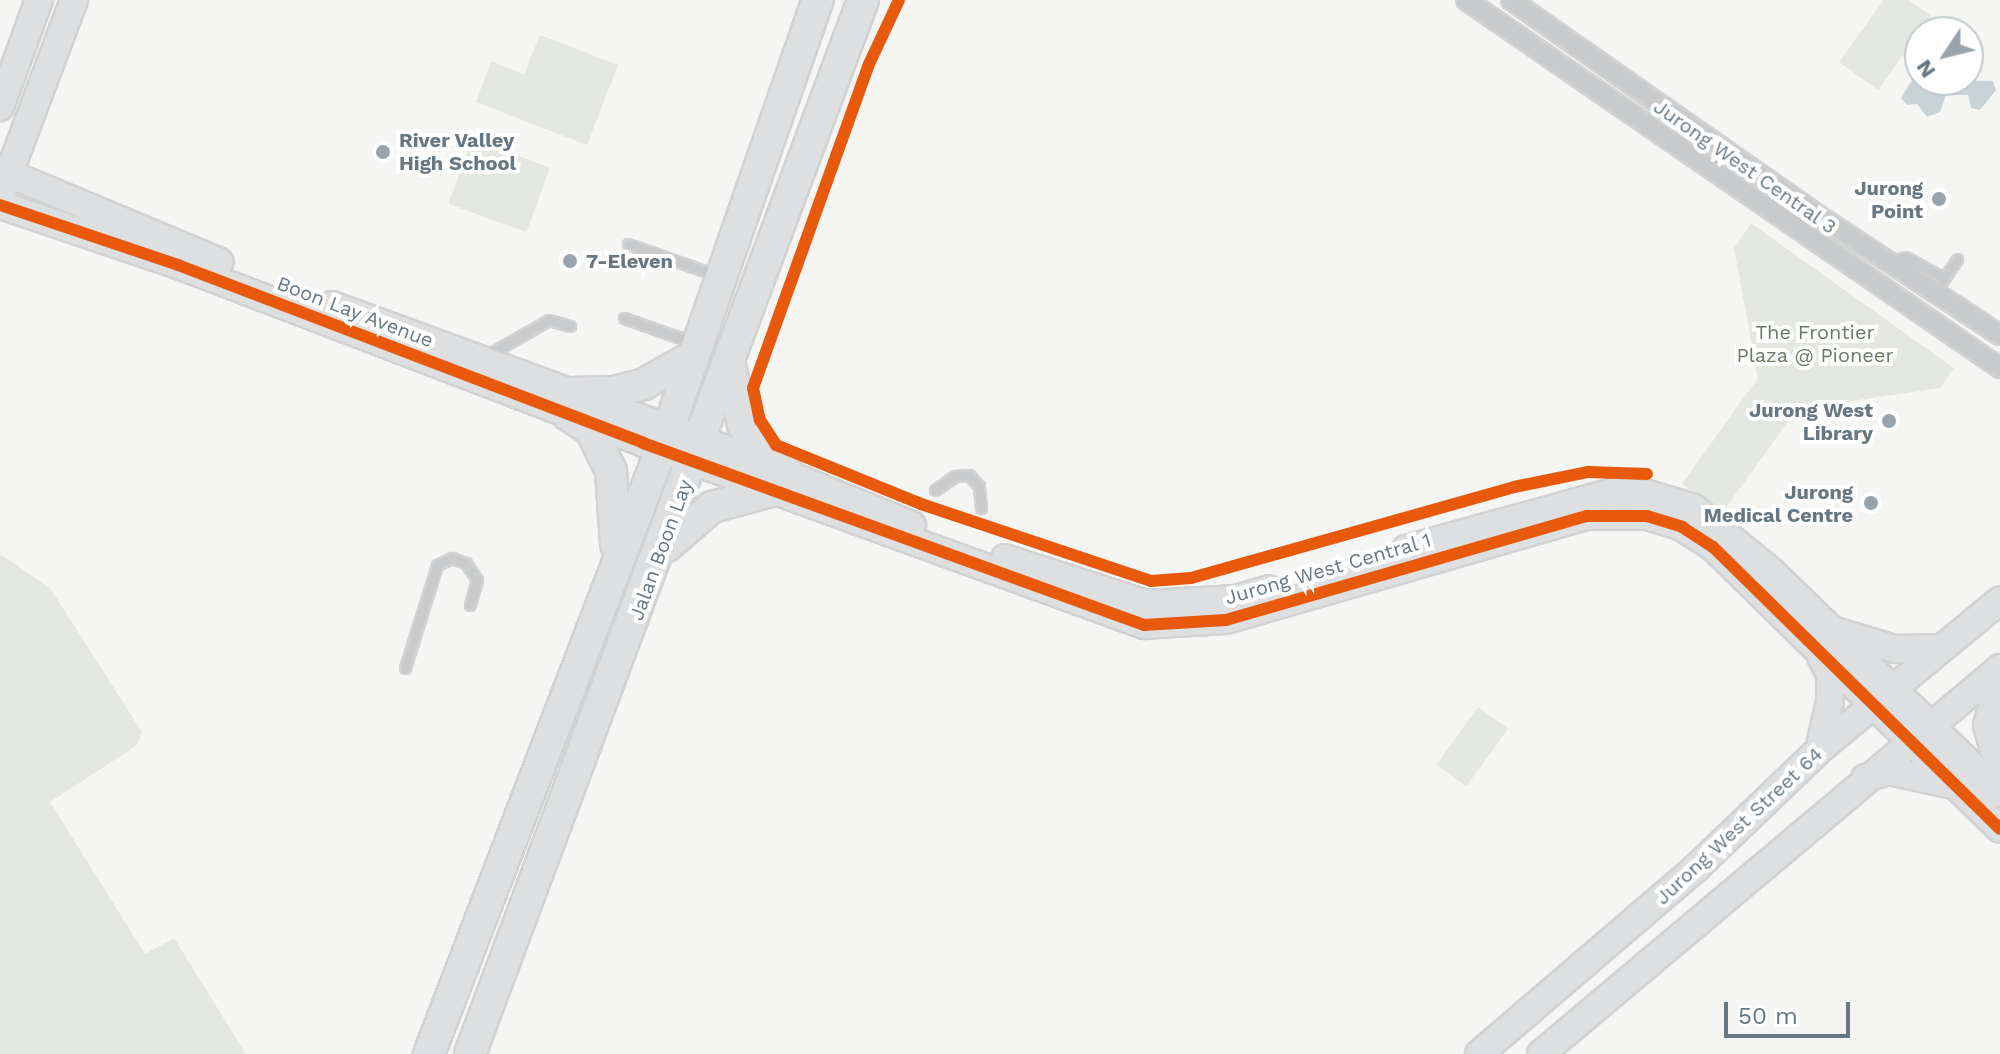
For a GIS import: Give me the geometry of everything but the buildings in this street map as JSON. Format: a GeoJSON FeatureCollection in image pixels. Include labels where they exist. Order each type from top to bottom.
{"type":"FeatureCollection","features":[{"type":"Feature","properties":{"kind":"main road","name":"Jalan Boon Lay"},"geometry":{"type":"LineString","coordinates":[[429,1054],[665,439],[818,0]]}},
{"type":"Feature","properties":{"kind":"main road","name":"Jalan Boon Lay"},"geometry":{"type":"LineString","coordinates":[[470,1054],[660,553],[863,0]]}},
{"type":"Feature","properties":{"kind":"main road"},"geometry":{"type":"LineString","coordinates":[[615,563],[617,500],[611,471],[591,430],[568,404],[644,384],[696,350]]}},
{"type":"Feature","properties":{"kind":"main road"},"geometry":{"type":"LineString","coordinates":[[660,553],[690,520],[712,507],[782,482],[743,425],[730,359]]}},
{"type":"Feature","properties":{"kind":"street"},"geometry":{"type":"LineString","coordinates":[[0,107],[39,0]]}},
{"type":"Feature","properties":{"kind":"street"},"geometry":{"type":"LineString","coordinates":[[3,180],[74,0]]}},
{"type":"Feature","properties":{"kind":"street","name":"Jurong West Central 3"},"geometry":{"type":"LineString","coordinates":[[1466,0],[2000,368]]}},
{"type":"Feature","properties":{"kind":"street","name":"Jurong West Central 3"},"geometry":{"type":"LineString","coordinates":[[1511,0],[1889,262],[1940,286],[2000,335]]}},
{"type":"Feature","properties":{"kind":"street","name":"Boon Lay Avenue"},"geometry":{"type":"LineString","coordinates":[[3,180],[480,359],[568,404]]}},
{"type":"Feature","properties":{"kind":"street","name":"Boon Lay Avenue"},"geometry":{"type":"LineString","coordinates":[[0,205],[698,450]]}},
{"type":"Feature","properties":{"kind":"street","name":"Jurong West Central 1"},"geometry":{"type":"LineString","coordinates":[[698,450],[782,482],[1127,600],[1166,606],[1236,599],[1586,496],[1648,494],[1694,508],[1729,533],[1824,640],[1872,709],[2000,829]]}},
{"type":"Feature","properties":{"kind":"street","name":"Jurong West Street 64"},"geometry":{"type":"LineString","coordinates":[[1479,1054],[1697,867],[1819,750],[2000,600]]}},
{"type":"Feature","properties":{"kind":"street"},"geometry":{"type":"LineString","coordinates":[[1819,750],[1830,701],[1830,674],[1824,640],[1895,649],[1940,648]]}},
{"type":"Feature","properties":{"kind":"street","name":"Jurong West Central 1"},"geometry":{"type":"LineString","coordinates":[[1824,640],[1895,688],[2000,793]]}},
{"type":"Feature","properties":{"kind":"street","name":"Jurong West Street 64"},"geometry":{"type":"LineString","coordinates":[[1541,1054],[1864,778],[2000,668]]}},
{"type":"Feature","properties":{"kind":"street"},"geometry":{"type":"LineString","coordinates":[[2000,679],[1987,725],[2000,771]]}},
{"type":"Feature","properties":{"kind":"street"},"geometry":{"type":"LineString","coordinates":[[1864,778],[1907,773],[1944,782],[1961,792]]}},
{"type":"Feature","properties":{"kind":"lane"},"geometry":{"type":"LineString","coordinates":[[1671,143],[1718,144]]}},
{"type":"Feature","properties":{"kind":"lane"},"geometry":{"type":"LineString","coordinates":[[628,244],[722,277]]}},
{"type":"Feature","properties":{"kind":"lane"},"geometry":{"type":"LineString","coordinates":[[1940,286],[1957,259]]}},
{"type":"Feature","properties":{"kind":"lane"},"geometry":{"type":"LineString","coordinates":[[624,318],[696,350]]}},
{"type":"Feature","properties":{"kind":"lane"},"geometry":{"type":"LineString","coordinates":[[480,359],[549,320],[570,326]]}},
{"type":"Feature","properties":{"kind":"lane"},"geometry":{"type":"LineString","coordinates":[[935,490],[955,476],[969,475],[979,486],[981,508]]}},
{"type":"Feature","properties":{"kind":"lane"},"geometry":{"type":"LineString","coordinates":[[405,668],[437,565],[452,558],[466,563],[477,580],[470,605]]}},
{"type":"Feature","properties":{"kind":"green space"},"geometry":{"type":"Polygon","coordinates":[[[1884,0],[1909,0],[1931,16],[1904,16],[1904,54],[1878,90],[1839,62],[1884,0]]]}},
{"type":"Feature","properties":{"kind":"green space"},"geometry":{"type":"Polygon","coordinates":[[[540,35],[618,65],[587,145],[476,102],[491,61],[524,74],[540,35]]]}},
{"type":"Feature","properties":{"kind":"green space"},"geometry":{"type":"Polygon","coordinates":[[[472,139],[550,167],[526,232],[448,204],[472,139]]]}},
{"type":"Feature","properties":{"kind":"green space","name":"The Frontier Plaza @ Pioneer"},"geometry":{"type":"Polygon","coordinates":[[[1751,223],[1954,368],[1940,388],[1797,409],[1722,513],[1682,484],[1758,378],[1734,248],[1751,223]]]}},
{"type":"Feature","properties":{"kind":"green space"},"geometry":{"type":"Polygon","coordinates":[[[0,554],[50,588],[142,732],[136,746],[50,802],[145,954],[174,938],[246,1054],[0,1054],[0,554]]]}},
{"type":"Feature","properties":{"kind":"green space"},"geometry":{"type":"Polygon","coordinates":[[[1478,707],[1508,729],[1466,786],[1436,764],[1478,707]]]}},
{"type":"Feature","properties":{"kind":"shaded area"},"geometry":{"type":"Polygon","coordinates":[[[1984,81],[1993,81],[1996,90],[1980,110],[1971,108],[1968,96],[1984,96],[1984,81]]]}},
{"type":"Feature","properties":{"kind":"shaded area"},"geometry":{"type":"Polygon","coordinates":[[[1904,93],[1904,96],[1946,96],[1940,112],[1927,117],[1917,104],[1907,105],[1901,98],[1904,93]]]}},
{"type":"Feature","properties":{"kind":"cycle path"},"geometry":{"type":"LineString","coordinates":[[899,0],[869,64],[753,388],[760,420],[776,445],[921,504],[1151,581],[1191,578],[1514,487],[1588,472],[1647,474]]}},
{"type":"Feature","properties":{"kind":"cycle path"},"geometry":{"type":"LineString","coordinates":[[0,205],[178,265],[643,443],[1144,625],[1226,620],[1587,516],[1647,516],[1682,527],[1713,547],[2000,829]]}},
{"type":"Feature","properties":{"kind":"place","name":"River Valley High School"},"geometry":{"type":"Point","coordinates":[383,152]}},
{"type":"Feature","properties":{"kind":"place","name":"Jurong Point"},"geometry":{"type":"Point","coordinates":[1939,199]}},
{"type":"Feature","properties":{"kind":"place","name":"7-Eleven"},"geometry":{"type":"Point","coordinates":[570,261]}},
{"type":"Feature","properties":{"kind":"place","name":"Jurong West Library"},"geometry":{"type":"Point","coordinates":[1889,421]}},
{"type":"Feature","properties":{"kind":"place","name":"Jurong Medical Centre"},"geometry":{"type":"Point","coordinates":[1871,503]}}]}
